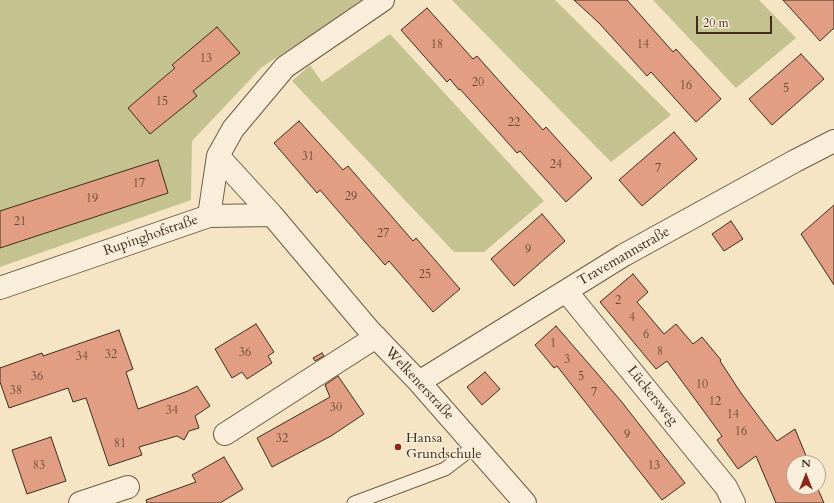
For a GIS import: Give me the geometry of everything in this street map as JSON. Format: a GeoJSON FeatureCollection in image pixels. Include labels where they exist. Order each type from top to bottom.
{"type":"FeatureCollection","features":[{"type":"Feature","properties":{"kind":"street","name":"Rupinghofstraße"},"geometry":{"type":"LineString","coordinates":[[0,288],[209,216],[218,156],[233,129],[285,67],[383,0]]}},
{"type":"Feature","properties":{"kind":"street","name":"Travemannstraße"},"geometry":{"type":"LineString","coordinates":[[419,382],[636,249],[831,147]]}},
{"type":"Feature","properties":{"kind":"street","name":"Welkenerstraße"},"geometry":{"type":"LineString","coordinates":[[218,156],[272,215],[376,337],[419,382],[525,503]]}},
{"type":"Feature","properties":{"kind":"street"},"geometry":{"type":"LineString","coordinates":[[209,216],[272,215]]}},
{"type":"Feature","properties":{"kind":"street","name":"Lückersweg"},"geometry":{"type":"LineString","coordinates":[[566,291],[721,481],[734,503]]}},
{"type":"Feature","properties":{"kind":"street","name":"Welkenerstraße"},"geometry":{"type":"LineString","coordinates":[[225,434],[376,337]]}},
{"type":"Feature","properties":{"kind":"street"},"geometry":{"type":"LineString","coordinates":[[80,503],[128,487]]}},
{"type":"Feature","properties":{"kind":"lane"},"geometry":{"type":"LineString","coordinates":[[354,503],[445,469],[475,446]]}},
{"type":"Feature","properties":{"kind":"shaded area"},"geometry":{"type":"Polygon","coordinates":[[[0,0],[365,0],[262,67],[192,141],[191,200],[0,267],[0,0]]]}},
{"type":"Feature","properties":{"kind":"shaded area"},"geometry":{"type":"Polygon","coordinates":[[[452,0],[555,0],[671,115],[611,162],[452,0]]]}},
{"type":"Feature","properties":{"kind":"shaded area"},"geometry":{"type":"Polygon","coordinates":[[[653,0],[759,0],[796,38],[736,88],[653,0]]]}},
{"type":"Feature","properties":{"kind":"shaded area"},"geometry":{"type":"Polygon","coordinates":[[[390,34],[544,201],[484,252],[454,252],[292,81],[310,65],[322,82],[390,34]]]}},
{"type":"Feature","properties":{"kind":"building"},"geometry":{"type":"Polygon","coordinates":[[[574,0],[627,0],[673,52],[676,49],[721,99],[696,122],[651,72],[647,76],[599,23],[574,0]]]}},
{"type":"Feature","properties":{"kind":"building"},"geometry":{"type":"Polygon","coordinates":[[[783,0],[834,0],[834,28],[820,41],[783,0]]]}},
{"type":"Feature","properties":{"kind":"building"},"geometry":{"type":"Polygon","coordinates":[[[427,8],[473,59],[477,56],[543,130],[546,127],[592,178],[566,202],[520,151],[517,153],[460,89],[459,90],[450,79],[447,82],[401,30],[427,8]]]}},
{"type":"Feature","properties":{"kind":"building"},"geometry":{"type":"Polygon","coordinates":[[[217,27],[240,53],[193,91],[197,96],[150,134],[128,108],[175,68],[172,65],[217,27]]]}},
{"type":"Feature","properties":{"kind":"building"},"geometry":{"type":"Polygon","coordinates":[[[801,54],[824,79],[772,125],[749,99],[801,54]]]}},
{"type":"Feature","properties":{"kind":"building"},"geometry":{"type":"Polygon","coordinates":[[[299,121],[343,170],[348,166],[413,241],[416,238],[460,289],[433,312],[389,261],[385,265],[320,190],[317,193],[274,143],[299,121]]]}},
{"type":"Feature","properties":{"kind":"building"},"geometry":{"type":"Polygon","coordinates":[[[674,132],[697,159],[642,206],[619,180],[674,132]]]}},
{"type":"Feature","properties":{"kind":"building"},"geometry":{"type":"Polygon","coordinates":[[[158,160],[168,193],[0,248],[0,211],[158,160]]]}},
{"type":"Feature","properties":{"kind":"building"},"geometry":{"type":"Polygon","coordinates":[[[834,205],[834,285],[801,234],[834,205]]]}},
{"type":"Feature","properties":{"kind":"building"},"geometry":{"type":"Polygon","coordinates":[[[542,214],[565,241],[514,286],[491,259],[542,214]]]}},
{"type":"Feature","properties":{"kind":"building"},"geometry":{"type":"Polygon","coordinates":[[[731,221],[743,239],[724,251],[712,234],[731,221]]]}},
{"type":"Feature","properties":{"kind":"building"},"geometry":{"type":"Polygon","coordinates":[[[633,274],[648,292],[637,302],[664,334],[676,324],[693,344],[702,337],[721,360],[720,361],[741,393],[777,441],[795,429],[806,455],[786,455],[786,495],[820,495],[824,503],[776,503],[756,456],[738,469],[717,440],[722,436],[667,361],[656,369],[600,302],[633,274]]]}},
{"type":"Feature","properties":{"kind":"building"},"geometry":{"type":"Polygon","coordinates":[[[256,324],[274,352],[268,356],[272,363],[247,379],[242,372],[232,378],[215,349],[256,324]]]}},
{"type":"Feature","properties":{"kind":"building"},"geometry":{"type":"Polygon","coordinates":[[[556,326],[621,401],[685,483],[662,500],[557,366],[554,368],[535,345],[556,326]]]}},
{"type":"Feature","properties":{"kind":"building"},"geometry":{"type":"Polygon","coordinates":[[[119,330],[133,369],[126,372],[138,409],[188,391],[197,386],[210,406],[195,416],[199,428],[189,431],[184,440],[177,436],[139,447],[142,455],[109,466],[86,398],[73,402],[68,388],[9,408],[0,382],[0,368],[42,353],[43,356],[119,330]]]}},
{"type":"Feature","properties":{"kind":"building"},"geometry":{"type":"Polygon","coordinates":[[[322,353],[324,356],[315,361],[313,358],[322,353]]]}},
{"type":"Feature","properties":{"kind":"building"},"geometry":{"type":"Polygon","coordinates":[[[485,372],[500,389],[482,405],[467,387],[485,372]]]}},
{"type":"Feature","properties":{"kind":"building"},"geometry":{"type":"Polygon","coordinates":[[[338,376],[364,414],[331,436],[272,467],[257,438],[330,397],[325,385],[338,376]]]}},
{"type":"Feature","properties":{"kind":"building"},"geometry":{"type":"Polygon","coordinates":[[[51,437],[66,481],[27,494],[12,450],[51,437]]]}},
{"type":"Feature","properties":{"kind":"building"},"geometry":{"type":"Polygon","coordinates":[[[224,457],[243,489],[220,503],[147,503],[146,500],[196,482],[192,475],[224,457]]]}},
{"type":"Feature","properties":{"kind":"place","name":"Hansa Grundschule"},"geometry":{"type":"Point","coordinates":[398,447]}}]}
